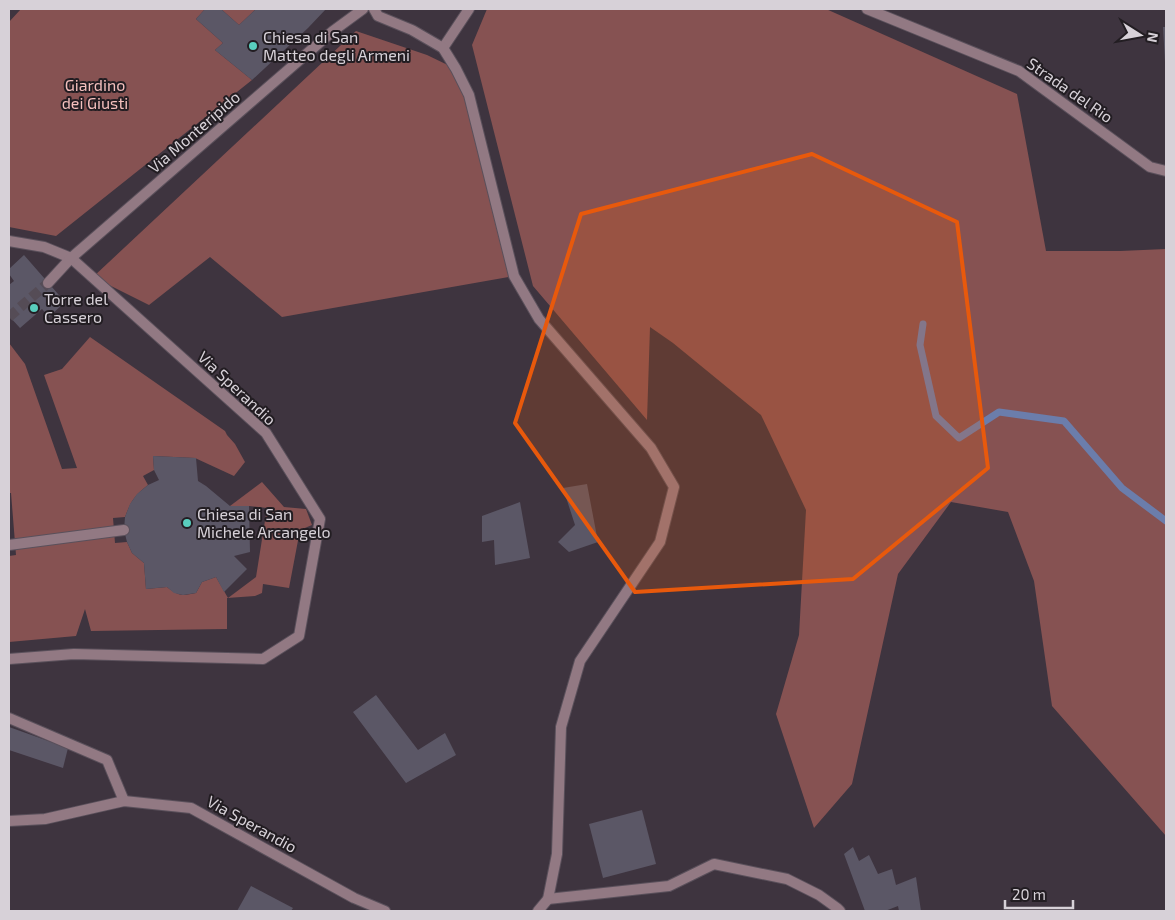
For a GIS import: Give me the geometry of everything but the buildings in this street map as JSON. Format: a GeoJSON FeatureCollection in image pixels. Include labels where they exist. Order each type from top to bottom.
{"type":"FeatureCollection","features":[{"type":"Feature","properties":{"kind":"street","name":"Via Monteripido"},"geometry":{"type":"LineString","coordinates":[[48,283],[71,258],[333,31],[363,9]]}},
{"type":"Feature","properties":{"kind":"street"},"geometry":{"type":"LineString","coordinates":[[374,9],[378,16],[412,30],[443,48],[469,95],[514,276],[539,319],[651,448],[674,487],[660,542],[580,661],[561,726],[557,854],[548,899],[538,911]]}},
{"type":"Feature","properties":{"kind":"street"},"geometry":{"type":"LineString","coordinates":[[443,48],[469,9]]}},
{"type":"Feature","properties":{"kind":"street","name":"Strada del Rio"},"geometry":{"type":"LineString","coordinates":[[867,9],[1019,71],[1150,166],[1166,171]]}},
{"type":"Feature","properties":{"kind":"street","name":"Via Sperandio"},"geometry":{"type":"LineString","coordinates":[[9,241],[44,247],[71,258],[266,433],[320,519],[299,636],[263,659],[74,654],[9,659]]}},
{"type":"Feature","properties":{"kind":"street"},"geometry":{"type":"LineString","coordinates":[[9,545],[124,530]]}},
{"type":"Feature","properties":{"kind":"street"},"geometry":{"type":"LineString","coordinates":[[9,718],[107,760],[124,801]]}},
{"type":"Feature","properties":{"kind":"street","name":"Via Sperandio"},"geometry":{"type":"LineString","coordinates":[[9,821],[45,819],[124,801],[191,808],[354,898],[385,911]]}},
{"type":"Feature","properties":{"kind":"street"},"geometry":{"type":"LineString","coordinates":[[548,899],[669,886],[714,864],[787,879],[819,895],[839,910]]}},
{"type":"Feature","properties":{"kind":"highlighted area"},"geometry":{"type":"Polygon","coordinates":[[[812,154],[957,222],[988,468],[853,579],[635,592],[515,423],[581,214],[812,154]]]}},
{"type":"Feature","properties":{"kind":"green space","name":"Giardino dei Giusti"},"geometry":{"type":"Polygon","coordinates":[[[21,9],[205,9],[196,19],[223,43],[215,50],[252,80],[56,236],[9,227],[9,22],[21,9]]]}},
{"type":"Feature","properties":{"kind":"green space"},"geometry":{"type":"Polygon","coordinates":[[[221,9],[256,9],[239,25],[221,9]]]}},
{"type":"Feature","properties":{"kind":"green space"},"geometry":{"type":"Polygon","coordinates":[[[487,9],[826,9],[1017,94],[1046,251],[1166,249],[1166,836],[1052,706],[1034,581],[1008,512],[951,502],[898,574],[852,784],[814,828],[776,714],[799,635],[806,510],[761,415],[673,343],[650,327],[647,420],[533,286],[472,45],[487,9]]]}},
{"type":"Feature","properties":{"kind":"green space"},"geometry":{"type":"Polygon","coordinates":[[[356,31],[427,55],[456,69],[469,95],[514,276],[282,317],[210,257],[149,305],[93,277],[356,31]]]}},
{"type":"Feature","properties":{"kind":"green space"},"geometry":{"type":"Polygon","coordinates":[[[90,337],[225,431],[245,462],[234,476],[195,458],[153,456],[154,470],[143,476],[148,485],[139,492],[125,517],[113,518],[115,543],[127,542],[132,553],[144,563],[146,589],[167,587],[177,594],[191,594],[196,593],[202,582],[216,577],[228,598],[227,629],[91,631],[85,609],[76,636],[9,642],[9,556],[16,555],[11,493],[9,493],[9,343],[25,364],[62,469],[77,468],[44,375],[62,369],[90,337]]]}},
{"type":"Feature","properties":{"kind":"green space"},"geometry":{"type":"Polygon","coordinates":[[[262,482],[284,507],[306,509],[312,525],[300,530],[289,588],[263,584],[262,593],[255,596],[228,598],[256,577],[267,508],[230,506],[262,482]]]}},
{"type":"Feature","properties":{"kind":"waterway"},"geometry":{"type":"LineString","coordinates":[[923,324],[920,345],[936,416],[959,438],[999,412],[1064,421],[1122,488],[1166,521]]}},
{"type":"Feature","properties":{"kind":"tunnel"},"geometry":{"type":"LineString","coordinates":[[9,317],[48,283]]}},
{"type":"Feature","properties":{"kind":"place","name":"Chiesa di San Matteo degli Armeni"},"geometry":{"type":"Point","coordinates":[253,46]}},
{"type":"Feature","properties":{"kind":"place","name":"Torre del Cassero"},"geometry":{"type":"Point","coordinates":[34,308]}},
{"type":"Feature","properties":{"kind":"place","name":"Chiesa di San Michele Arcangelo"},"geometry":{"type":"Point","coordinates":[187,523]}}]}
